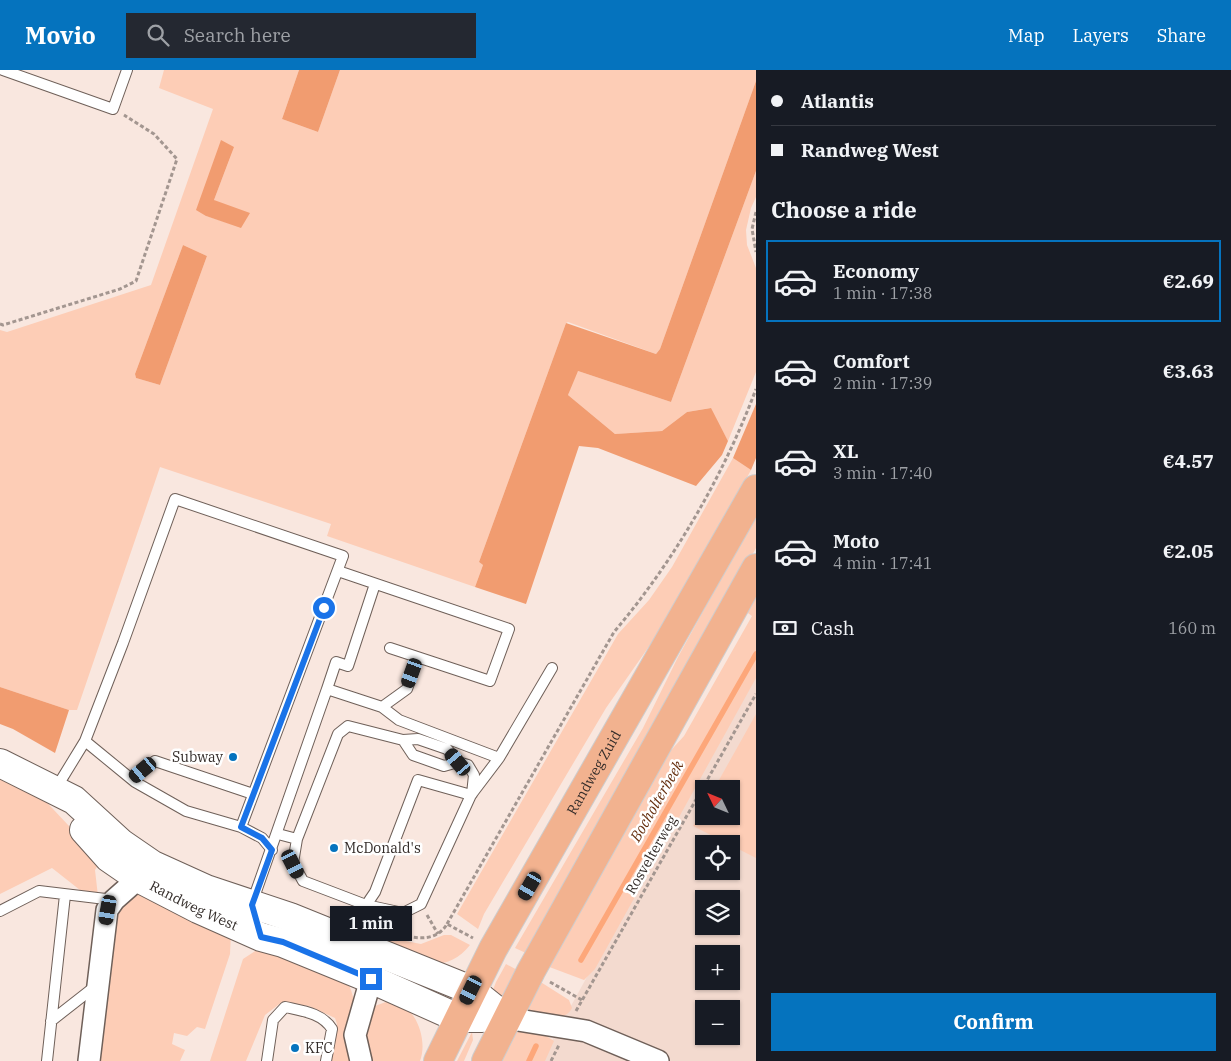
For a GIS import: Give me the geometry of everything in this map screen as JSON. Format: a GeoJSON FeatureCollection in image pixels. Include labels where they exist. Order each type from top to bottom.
{"type":"FeatureCollection","features":[{"type":"Feature","properties":{"kind":"main road","name":"Randweg Zuid"},"geometry":{"type":"LineString","coordinates":[[438,1061],[471,990],[756,489]]}},
{"type":"Feature","properties":{"kind":"main road"},"geometry":{"type":"LineString","coordinates":[[486,1061],[506,1018],[756,568]]}},
{"type":"Feature","properties":{"kind":"street","name":"Randweg West"},"geometry":{"type":"LineString","coordinates":[[0,763],[54,790],[86,834],[109,858],[290,917],[471,990],[506,1018]]}},
{"type":"Feature","properties":{"kind":"street","name":"Randweg West"},"geometry":{"type":"LineString","coordinates":[[146,871],[198,909],[261,937],[283,942],[458,1018],[506,1018],[586,1031],[658,1061]]}},
{"type":"Feature","properties":{"kind":"street"},"geometry":{"type":"LineString","coordinates":[[89,1061],[108,910],[114,900],[146,871]]}},
{"type":"Feature","properties":{"kind":"street"},"geometry":{"type":"LineString","coordinates":[[361,1061],[355,1035],[371,979]]}},
{"type":"Feature","properties":{"kind":"lane"},"geometry":{"type":"LineString","coordinates":[[3,70],[113,108],[127,70]]}},
{"type":"Feature","properties":{"kind":"lane"},"geometry":{"type":"LineString","coordinates":[[54,790],[85,741],[176,499],[343,556],[241,827]]}},
{"type":"Feature","properties":{"kind":"lane"},"geometry":{"type":"LineString","coordinates":[[338,571],[509,629],[490,682],[390,648]]}},
{"type":"Feature","properties":{"kind":"lane"},"geometry":{"type":"LineString","coordinates":[[261,937],[252,905],[336,662],[348,666],[375,584]]}},
{"type":"Feature","properties":{"kind":"lane"},"geometry":{"type":"LineString","coordinates":[[382,707],[407,689],[418,658]]}},
{"type":"Feature","properties":{"kind":"lane"},"geometry":{"type":"LineString","coordinates":[[458,762],[447,749],[418,739],[403,740],[348,726],[338,734],[297,839],[293,864],[302,882],[366,905],[403,913],[421,904],[471,796],[499,758],[552,668]]}},
{"type":"Feature","properties":{"kind":"lane"},"geometry":{"type":"LineString","coordinates":[[327,689],[382,707],[399,720],[499,758]]}},
{"type":"Feature","properties":{"kind":"lane"},"geometry":{"type":"LineString","coordinates":[[403,740],[413,754],[444,766],[458,762],[468,765],[474,775],[471,796]]}},
{"type":"Feature","properties":{"kind":"lane"},"geometry":{"type":"LineString","coordinates":[[85,741],[132,779],[186,811],[241,827],[262,838],[272,850]]}},
{"type":"Feature","properties":{"kind":"lane"},"geometry":{"type":"LineString","coordinates":[[132,779],[154,761],[253,794]]}},
{"type":"Feature","properties":{"kind":"lane"},"geometry":{"type":"LineString","coordinates":[[351,943],[356,921],[375,892],[418,780],[471,796]]}},
{"type":"Feature","properties":{"kind":"lane"},"geometry":{"type":"LineString","coordinates":[[278,834],[297,839]]}},
{"type":"Feature","properties":{"kind":"lane"},"geometry":{"type":"LineString","coordinates":[[0,911],[39,891],[114,900]]}},
{"type":"Feature","properties":{"kind":"lane"},"geometry":{"type":"LineString","coordinates":[[47,1061],[65,895]]}},
{"type":"Feature","properties":{"kind":"lane"},"geometry":{"type":"LineString","coordinates":[[52,1021],[98,985]]}},
{"type":"Feature","properties":{"kind":"lane"},"geometry":{"type":"LineString","coordinates":[[267,1061],[273,1020],[285,1007],[311,1012],[327,1021],[332,1029],[326,1061]]}},
{"type":"Feature","properties":{"kind":"path"},"geometry":{"type":"LineString","coordinates":[[0,324],[4,325],[120,289],[136,281],[177,159],[154,134],[113,108]]}},
{"type":"Feature","properties":{"kind":"path"},"geometry":{"type":"LineString","coordinates":[[756,212],[752,229],[756,252]]}},
{"type":"Feature","properties":{"kind":"path"},"geometry":{"type":"LineString","coordinates":[[447,924],[614,632],[644,596],[668,562],[727,456],[756,389]]}},
{"type":"Feature","properties":{"kind":"path","name":"Rosvelterweg"},"geometry":{"type":"LineString","coordinates":[[567,1028],[756,694]]}},
{"type":"Feature","properties":{"kind":"path"},"geometry":{"type":"LineString","coordinates":[[421,904],[438,934]]}},
{"type":"Feature","properties":{"kind":"shaded area"},"geometry":{"type":"Polygon","coordinates":[[[164,70],[299,70],[282,119],[318,132],[340,70],[756,70],[756,81],[660,349],[656,354],[568,322],[566,323],[479,562],[483,565],[475,587],[327,536],[331,524],[160,467],[77,710],[69,710],[0,687],[0,330],[7,332],[151,285],[213,109],[159,88],[164,70]],[[234,147],[206,216],[241,227],[214,200],[234,147]],[[183,245],[135,374],[136,378],[160,385],[207,256],[183,245]]]}},
{"type":"Feature","properties":{"kind":"shaded area"},"geometry":{"type":"Polygon","coordinates":[[[299,70],[340,70],[318,132],[282,119],[299,70]]]}},
{"type":"Feature","properties":{"kind":"shaded area"},"geometry":{"type":"Polygon","coordinates":[[[756,81],[756,171],[671,402],[578,371],[568,395],[615,434],[662,431],[687,412],[711,408],[728,441],[722,455],[696,486],[598,448],[579,446],[526,604],[475,587],[483,565],[479,562],[566,323],[656,354],[660,349],[756,81]]]}},
{"type":"Feature","properties":{"kind":"shaded area"},"geometry":{"type":"Polygon","coordinates":[[[221,140],[234,147],[214,200],[250,213],[241,228],[206,216],[196,210],[221,140]]]}},
{"type":"Feature","properties":{"kind":"shaded area"},"geometry":{"type":"Polygon","coordinates":[[[756,171],[756,197],[751,208],[746,230],[747,245],[756,268],[756,372],[728,441],[710,408],[687,412],[662,431],[615,434],[568,395],[576,372],[578,371],[671,402],[756,171]]]}},
{"type":"Feature","properties":{"kind":"shaded area"},"geometry":{"type":"Polygon","coordinates":[[[183,245],[207,256],[160,385],[136,378],[135,374],[183,245]]]}},
{"type":"Feature","properties":{"kind":"shaded area"},"geometry":{"type":"Polygon","coordinates":[[[756,404],[756,458],[751,470],[733,458],[756,404]]]}},
{"type":"Feature","properties":{"kind":"shaded area"},"geometry":{"type":"Polygon","coordinates":[[[733,458],[751,470],[680,602],[606,708],[484,914],[478,929],[457,914],[618,634],[649,600],[672,567],[733,458]]]}},
{"type":"Feature","properties":{"kind":"shaded area"},"geometry":{"type":"Polygon","coordinates":[[[756,515],[756,548],[528,954],[515,948],[643,728],[678,657],[756,515]]]}},
{"type":"Feature","properties":{"kind":"shaded area"},"geometry":{"type":"Polygon","coordinates":[[[756,592],[756,678],[700,780],[695,780],[695,788],[595,969],[584,980],[544,965],[663,759],[684,736],[752,616],[745,611],[756,592]]]}},
{"type":"Feature","properties":{"kind":"shaded area"},"geometry":{"type":"Polygon","coordinates":[[[756,669],[756,1061],[542,1061],[695,780],[695,825],[740,825],[740,780],[695,780],[756,669]]]}},
{"type":"Feature","properties":{"kind":"shaded area"},"geometry":{"type":"Polygon","coordinates":[[[0,687],[69,710],[55,753],[13,729],[0,724],[0,687]]]}},
{"type":"Feature","properties":{"kind":"shaded area"},"geometry":{"type":"Polygon","coordinates":[[[756,714],[756,858],[740,850],[740,835],[711,835],[693,826],[695,823],[695,825],[740,825],[740,780],[719,780],[756,714]]]}},
{"type":"Feature","properties":{"kind":"shaded area"},"geometry":{"type":"Polygon","coordinates":[[[0,776],[37,792],[101,860],[95,870],[99,905],[52,868],[0,894],[0,776]]]}},
{"type":"Feature","properties":{"kind":"shaded area"},"geometry":{"type":"Polygon","coordinates":[[[140,890],[231,933],[230,954],[205,1029],[197,1027],[187,1036],[174,1033],[172,1044],[185,1050],[180,1061],[98,1061],[116,915],[127,901],[140,890]]]}},
{"type":"Feature","properties":{"kind":"shaded area"},"geometry":{"type":"Polygon","coordinates":[[[444,935],[451,935],[470,945],[461,955],[451,960],[430,964],[385,952],[390,938],[421,944],[444,935]]]}},
{"type":"Feature","properties":{"kind":"shaded area"},"geometry":{"type":"Polygon","coordinates":[[[263,946],[345,978],[350,987],[355,1007],[356,1061],[331,1061],[337,1024],[335,1018],[309,1006],[282,1002],[265,1015],[246,1061],[210,1061],[243,959],[263,946]]]}},
{"type":"Feature","properties":{"kind":"shaded area"},"geometry":{"type":"Polygon","coordinates":[[[506,964],[519,971],[505,998],[498,1002],[491,995],[506,964]]]}},
{"type":"Feature","properties":{"kind":"shaded area"},"geometry":{"type":"Polygon","coordinates":[[[539,981],[569,1000],[572,1008],[568,1013],[564,1016],[553,1017],[530,1013],[527,1010],[530,998],[539,981]]]}},
{"type":"Feature","properties":{"kind":"shaded area"},"geometry":{"type":"Polygon","coordinates":[[[386,1002],[402,1005],[413,1015],[422,1038],[423,1046],[420,1061],[371,1061],[362,1038],[369,1008],[386,1002]]]}},
{"type":"Feature","properties":{"kind":"shaded area"},"geometry":{"type":"Polygon","coordinates":[[[533,1027],[554,1041],[545,1061],[499,1061],[517,1029],[533,1027]]]}},
{"type":"Feature","properties":{"kind":"shaded area"},"geometry":{"type":"Polygon","coordinates":[[[472,1032],[473,1040],[464,1061],[457,1061],[472,1032]]]}},
{"type":"Feature","properties":{"kind":"waterway","name":"Bocholterbeek"},"geometry":{"type":"LineString","coordinates":[[581,960],[756,654]]}},
{"type":"Feature","properties":{"kind":"waterway","name":"Bocholterbeek"},"geometry":{"type":"LineString","coordinates":[[529,1061],[536,1046]]}},
{"type":"Feature","properties":{"kind":"place","name":"Subway"},"geometry":{"type":"Point","coordinates":[233,757]}},
{"type":"Feature","properties":{"kind":"place","name":"McDonald's"},"geometry":{"type":"Point","coordinates":[334,848]}},
{"type":"Feature","properties":{"kind":"place","name":"KFC"},"geometry":{"type":"Point","coordinates":[295,1048]}},
{"type":"Feature","properties":{"kind":"route"},"geometry":{"type":"LineString","coordinates":[[324,608],[241,827],[262,838],[272,850],[252,905],[261,937],[283,942],[371,979]]}}]}
